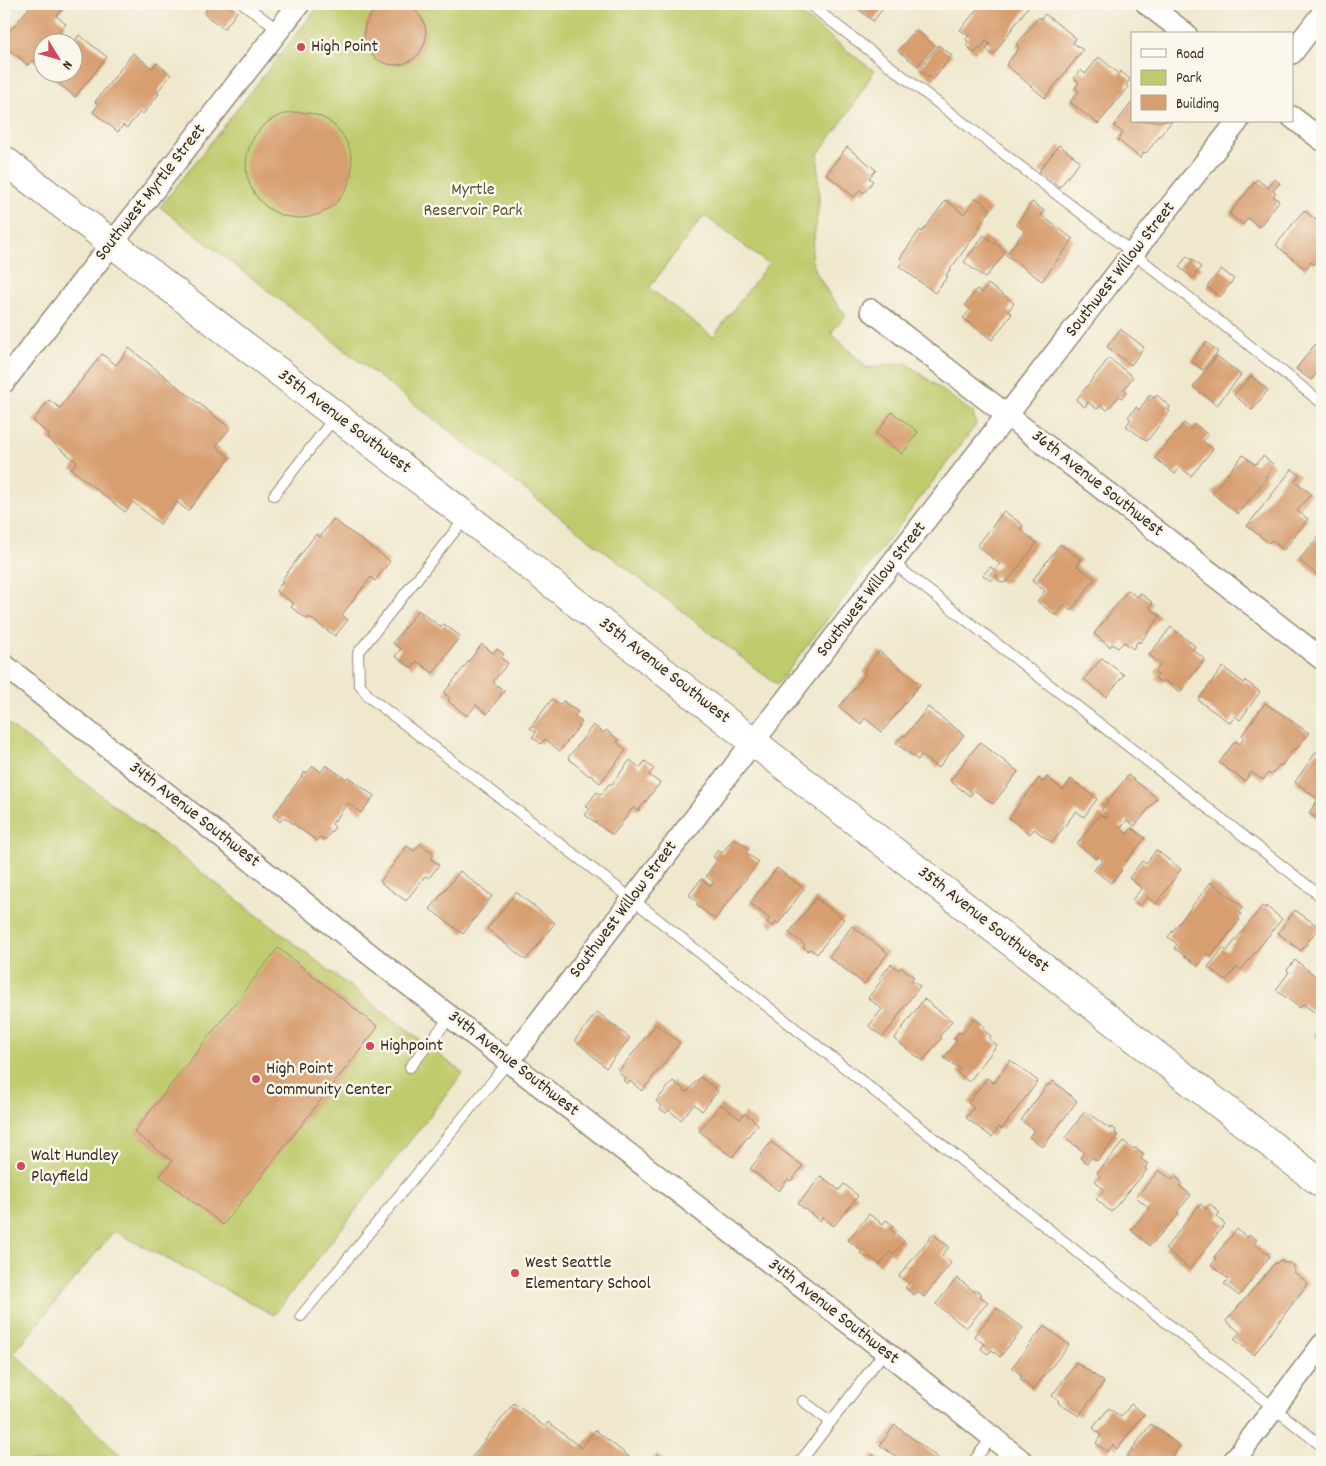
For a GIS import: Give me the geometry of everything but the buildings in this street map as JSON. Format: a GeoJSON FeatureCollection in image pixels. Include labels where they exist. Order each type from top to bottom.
{"type":"FeatureCollection","features":[{"type":"Feature","properties":{"kind":"main road","name":"35th Avenue Southwest"},"geometry":{"type":"LineString","coordinates":[[4,160],[466,516],[1322,1184]]}},
{"type":"Feature","properties":{"kind":"street","name":"Southwest Myrtle Street"},"geometry":{"type":"LineString","coordinates":[[4,382],[299,4]]}},
{"type":"Feature","properties":{"kind":"street"},"geometry":{"type":"LineString","coordinates":[[1147,4],[1183,32]]}},
{"type":"Feature","properties":{"kind":"street"},"geometry":{"type":"LineString","coordinates":[[1294,50],[1322,14]]}},
{"type":"Feature","properties":{"kind":"street"},"geometry":{"type":"LineString","coordinates":[[1294,119],[1322,140]]}},
{"type":"Feature","properties":{"kind":"street","name":"Southwest Willow Street"},"geometry":{"type":"LineString","coordinates":[[509,1061],[632,899],[1133,253],[1237,122]]}},
{"type":"Feature","properties":{"kind":"street","name":"36th Avenue Southwest"},"geometry":{"type":"LineString","coordinates":[[871,310],[1322,659]]}},
{"type":"Feature","properties":{"kind":"street","name":"34th Avenue Southwest"},"geometry":{"type":"LineString","coordinates":[[4,665],[392,972],[885,1351],[1023,1462]]}},
{"type":"Feature","properties":{"kind":"street"},"geometry":{"type":"LineString","coordinates":[[1233,1462],[1322,1345]]}},
{"type":"Feature","properties":{"kind":"lane"},"geometry":{"type":"LineString","coordinates":[[244,4],[278,30]]}},
{"type":"Feature","properties":{"kind":"lane"},"geometry":{"type":"LineString","coordinates":[[810,4],[1133,253],[1322,403]]}},
{"type":"Feature","properties":{"kind":"lane"},"geometry":{"type":"LineString","coordinates":[[274,495],[336,416]]}},
{"type":"Feature","properties":{"kind":"lane"},"geometry":{"type":"LineString","coordinates":[[466,516],[358,653],[359,683],[369,697],[632,899],[1322,1446]]}},
{"type":"Feature","properties":{"kind":"lane"},"geometry":{"type":"LineString","coordinates":[[893,563],[1322,897]]}},
{"type":"Feature","properties":{"kind":"lane"},"geometry":{"type":"LineString","coordinates":[[410,1067],[451,1016]]}},
{"type":"Feature","properties":{"kind":"lane"},"geometry":{"type":"LineString","coordinates":[[301,1316],[509,1061]]}},
{"type":"Feature","properties":{"kind":"lane"},"geometry":{"type":"LineString","coordinates":[[800,1462],[885,1351]]}},
{"type":"Feature","properties":{"kind":"lane"},"geometry":{"type":"LineString","coordinates":[[803,1401],[831,1422]]}},
{"type":"Feature","properties":{"kind":"lane"},"geometry":{"type":"LineString","coordinates":[[973,1462],[992,1437]]}},
{"type":"Feature","properties":{"kind":"green space","name":"Myrtle Reservoir Park"},"geometry":{"type":"Polygon","coordinates":[[[320,4],[787,4],[874,71],[849,112],[818,154],[819,204],[811,258],[818,276],[831,297],[846,315],[831,333],[867,368],[906,363],[973,413],[976,425],[777,685],[160,207],[320,4]],[[704,215],[649,288],[713,337],[768,264],[704,215]]]}},
{"type":"Feature","properties":{"kind":"green space"},"geometry":{"type":"Polygon","coordinates":[[[4,721],[463,1073],[274,1315],[114,1231],[14,1353],[128,1462],[4,1462],[4,721]]]}},
{"type":"Feature","properties":{"kind":"place","name":"High Point"},"geometry":{"type":"Point","coordinates":[301,47]}},
{"type":"Feature","properties":{"kind":"place","name":"Highpoint"},"geometry":{"type":"Point","coordinates":[370,1046]}},
{"type":"Feature","properties":{"kind":"place","name":"High Point Community Center"},"geometry":{"type":"Point","coordinates":[256,1079]}},
{"type":"Feature","properties":{"kind":"place","name":"Walt Hundley Playfield"},"geometry":{"type":"Point","coordinates":[21,1166]}},
{"type":"Feature","properties":{"kind":"place","name":"West Seattle Elementary School"},"geometry":{"type":"Point","coordinates":[515,1273]}}]}
